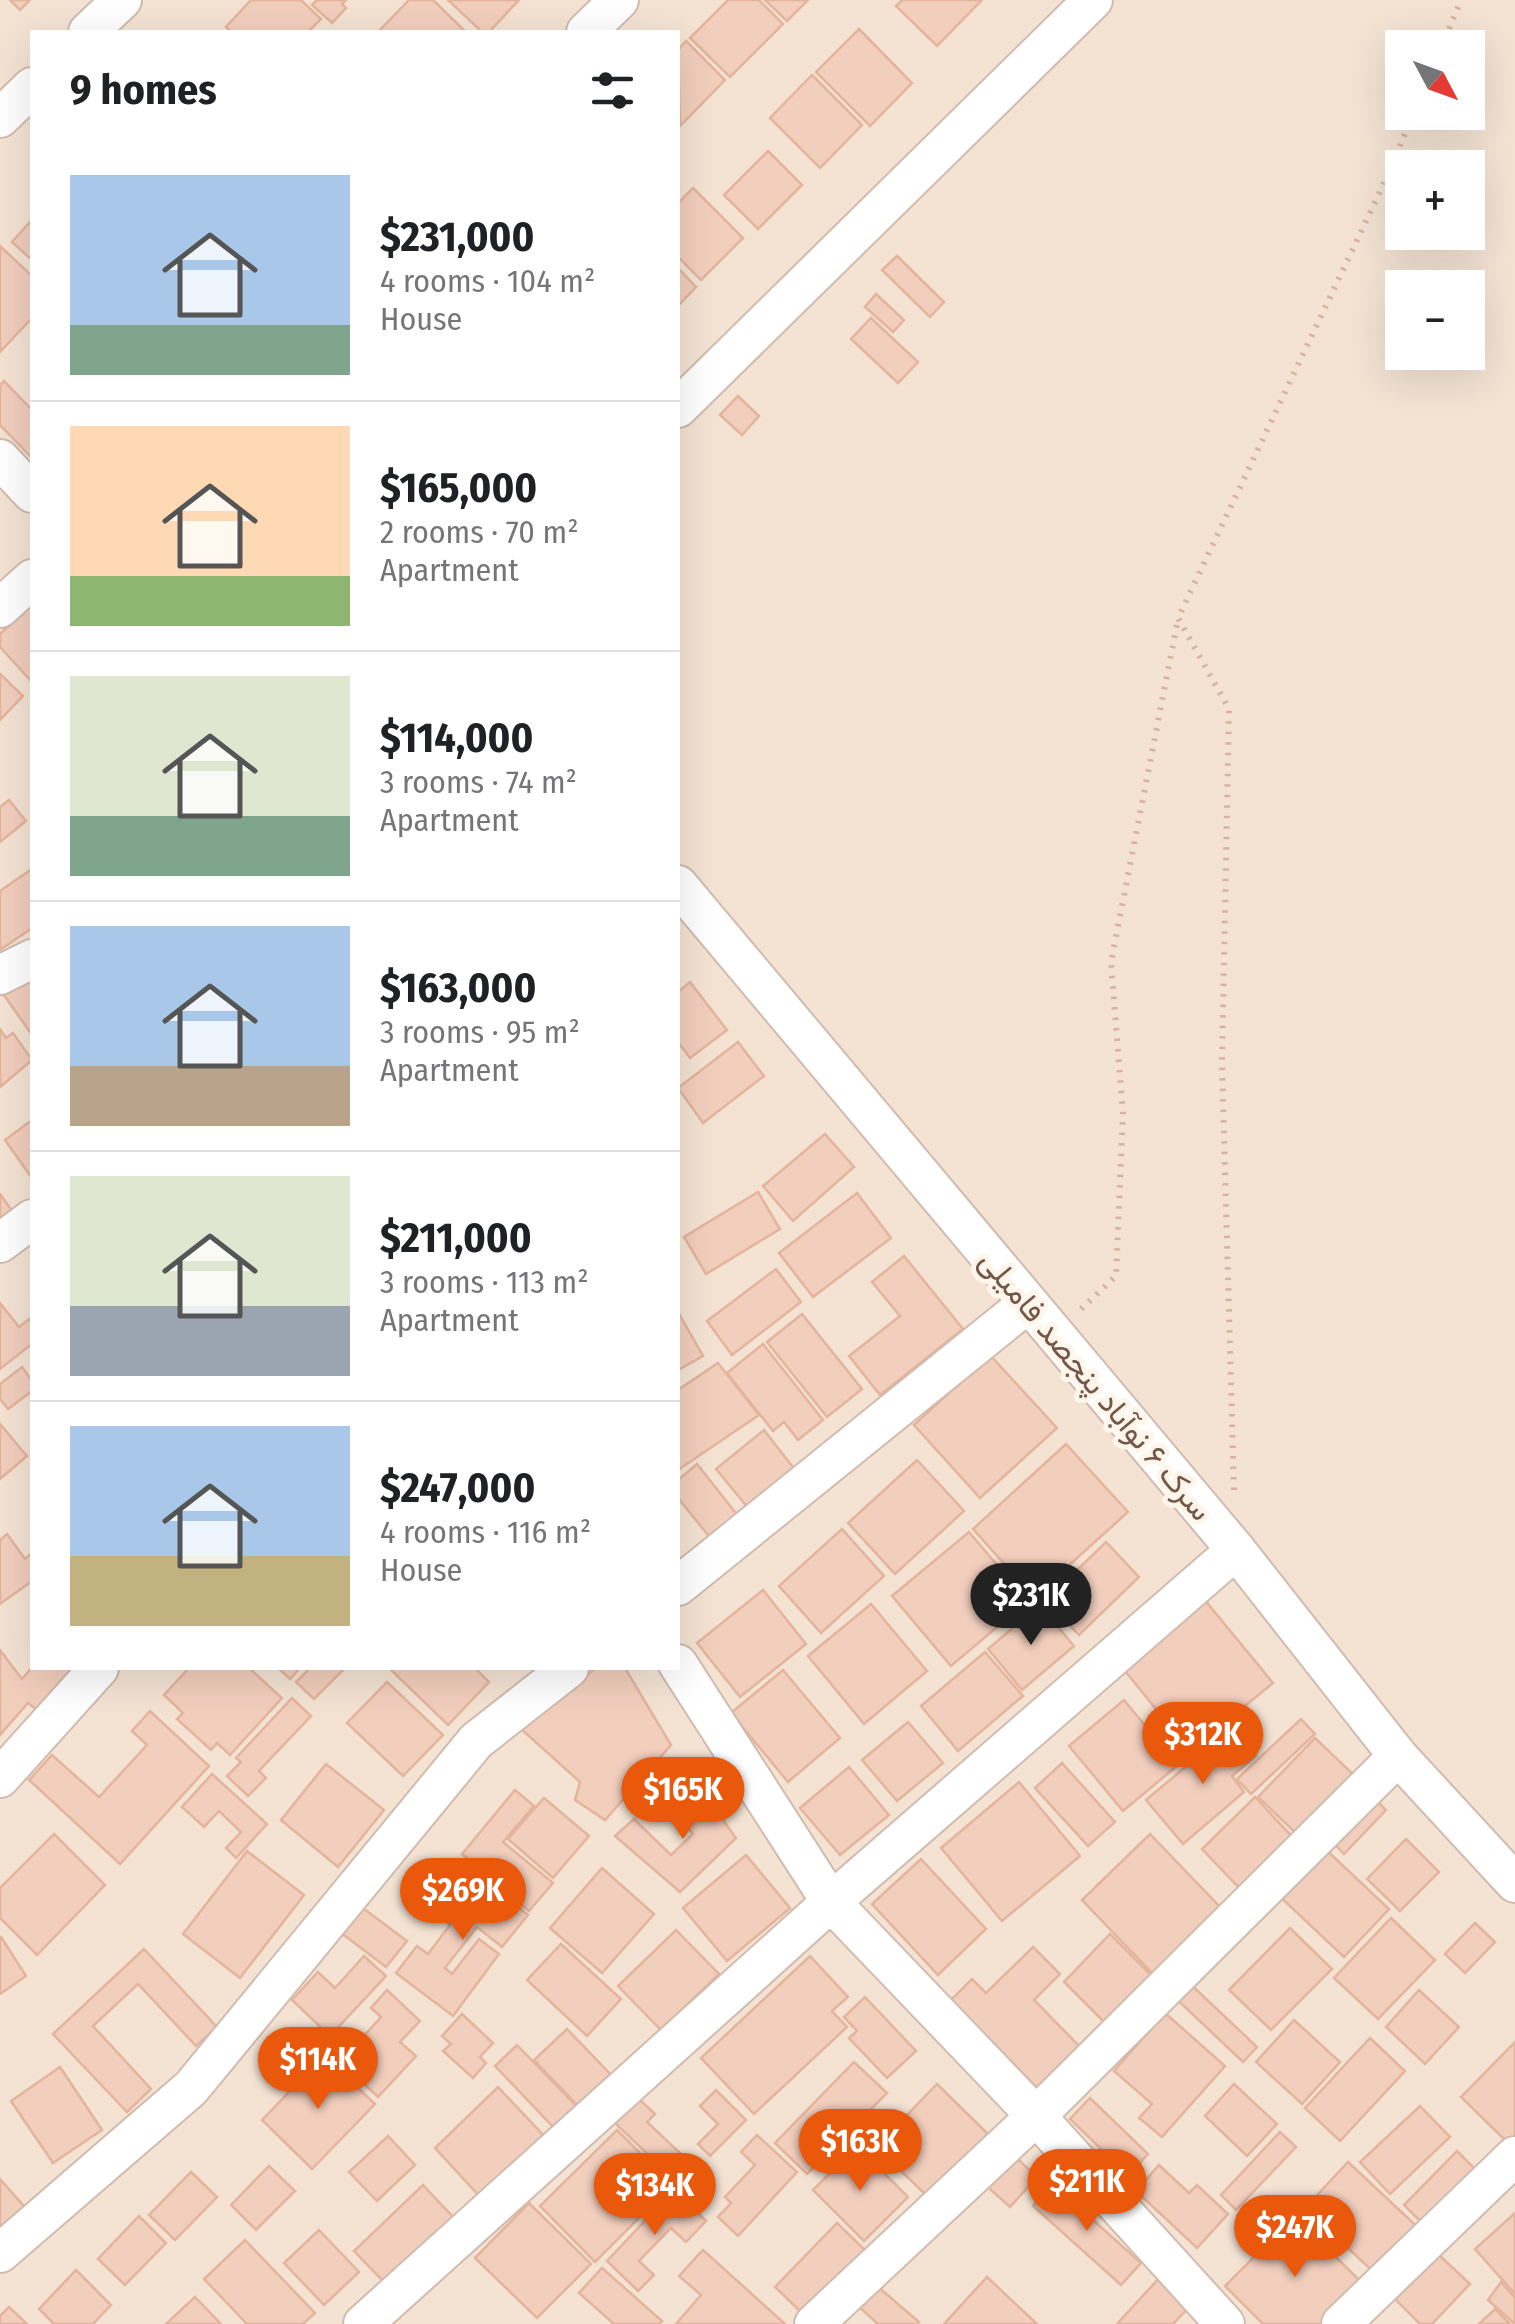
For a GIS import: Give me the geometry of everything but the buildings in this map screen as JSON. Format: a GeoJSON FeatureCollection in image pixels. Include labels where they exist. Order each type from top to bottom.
{"type":"FeatureCollection","features":[{"type":"Feature","properties":{"kind":"street"},"geometry":{"type":"LineString","coordinates":[[90,30],[122,0]]}},
{"type":"Feature","properties":{"kind":"street"},"geometry":{"type":"LineString","coordinates":[[588,30],[619,0]]}},
{"type":"Feature","properties":{"kind":"street"},"geometry":{"type":"LineString","coordinates":[[680,406],[1093,0]]}},
{"type":"Feature","properties":{"kind":"street"},"geometry":{"type":"LineString","coordinates":[[0,118],[30,89]]}},
{"type":"Feature","properties":{"kind":"street"},"geometry":{"type":"LineString","coordinates":[[0,460],[30,491]]}},
{"type":"Feature","properties":{"kind":"street"},"geometry":{"type":"LineString","coordinates":[[0,608],[30,581]]}},
{"type":"Feature","properties":{"kind":"street","name":"سرک ۶ نوآباد پنجصد فامیلی"},"geometry":{"type":"LineString","coordinates":[[680,886],[1236,1550],[1398,1756],[1515,1884]]}},
{"type":"Feature","properties":{"kind":"street"},"geometry":{"type":"LineString","coordinates":[[0,975],[30,960]]}},
{"type":"Feature","properties":{"kind":"street"},"geometry":{"type":"LineString","coordinates":[[0,1244],[30,1222]]}},
{"type":"Feature","properties":{"kind":"street"},"geometry":{"type":"LineString","coordinates":[[680,1584],[1027,1304]]}},
{"type":"Feature","properties":{"kind":"street"},"geometry":{"type":"LineString","coordinates":[[364,2324],[831,1902],[1236,1550]]}},
{"type":"Feature","properties":{"kind":"street"},"geometry":{"type":"LineString","coordinates":[[680,1667],[831,1902],[1036,2116],[1226,2324]]}},
{"type":"Feature","properties":{"kind":"street"},"geometry":{"type":"LineString","coordinates":[[0,1778],[97,1670]]}},
{"type":"Feature","properties":{"kind":"street"},"geometry":{"type":"LineString","coordinates":[[0,2253],[191,2088],[476,1742],[566,1670]]}},
{"type":"Feature","properties":{"kind":"street"},"geometry":{"type":"LineString","coordinates":[[814,2324],[1036,2116],[1398,1756]]}},
{"type":"Feature","properties":{"kind":"street"},"geometry":{"type":"LineString","coordinates":[[1340,2324],[1515,2156]]}},
{"type":"Feature","properties":{"kind":"path"},"geometry":{"type":"LineString","coordinates":[[1448,30],[1461,0]]}},
{"type":"Feature","properties":{"kind":"path"},"geometry":{"type":"LineString","coordinates":[[1054,1334],[1116,1276],[1123,1113],[1111,962],[1178,618],[1406,130]]}},
{"type":"Feature","properties":{"kind":"path"},"geometry":{"type":"LineString","coordinates":[[1178,618],[1229,709],[1222,1063],[1234,1492]]}},
{"type":"Feature","properties":{"kind":"shaded area"},"geometry":{"type":"Polygon","coordinates":[[[0,0],[1515,0],[1515,2324],[0,2324],[0,0]]]}}]}
